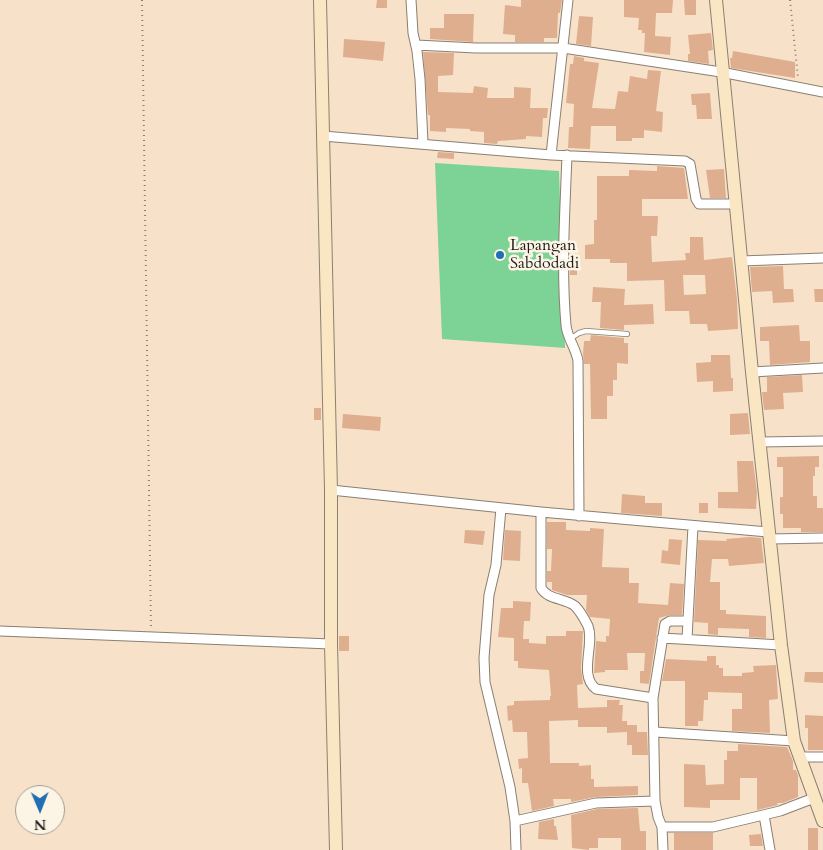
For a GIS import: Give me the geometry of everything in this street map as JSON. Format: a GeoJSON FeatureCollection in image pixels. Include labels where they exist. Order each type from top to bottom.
{"type":"FeatureCollection","features":[{"type":"Feature","properties":{"kind":"street"},"geometry":{"type":"LineString","coordinates":[[320,0],[331,490],[331,644],[336,850]]}},
{"type":"Feature","properties":{"kind":"street"},"geometry":{"type":"LineString","coordinates":[[411,0],[413,33],[420,79],[423,143]]}},
{"type":"Feature","properties":{"kind":"street"},"geometry":{"type":"LineString","coordinates":[[551,155],[568,0]]}},
{"type":"Feature","properties":{"kind":"street"},"geometry":{"type":"LineString","coordinates":[[716,0],[721,72],[781,645],[794,740],[823,821]]}},
{"type":"Feature","properties":{"kind":"street"},"geometry":{"type":"LineString","coordinates":[[416,45],[476,48],[563,48],[721,72],[823,92]]}},
{"type":"Feature","properties":{"kind":"street"},"geometry":{"type":"LineString","coordinates":[[323,136],[551,155],[685,161],[690,164],[696,199],[699,204],[736,204]]}},
{"type":"Feature","properties":{"kind":"street"},"geometry":{"type":"LineString","coordinates":[[567,155],[564,289],[566,328],[575,347],[578,361],[580,516]]}},
{"type":"Feature","properties":{"kind":"street"},"geometry":{"type":"LineString","coordinates":[[741,261],[823,258]]}},
{"type":"Feature","properties":{"kind":"street"},"geometry":{"type":"LineString","coordinates":[[752,372],[823,368]]}},
{"type":"Feature","properties":{"kind":"street"},"geometry":{"type":"LineString","coordinates":[[760,442],[823,440]]}},
{"type":"Feature","properties":{"kind":"street"},"geometry":{"type":"LineString","coordinates":[[331,490],[768,535],[823,538]]}},
{"type":"Feature","properties":{"kind":"street"},"geometry":{"type":"LineString","coordinates":[[501,508],[484,658],[485,682],[505,764],[515,821],[516,850]]}},
{"type":"Feature","properties":{"kind":"street"},"geometry":{"type":"LineString","coordinates":[[541,512],[542,588],[548,595],[575,606],[588,626],[590,639],[588,675],[590,685],[596,689],[653,698]]}},
{"type":"Feature","properties":{"kind":"street"},"geometry":{"type":"LineString","coordinates":[[687,639],[693,526]]}},
{"type":"Feature","properties":{"kind":"street"},"geometry":{"type":"LineString","coordinates":[[663,850],[662,827],[655,801],[653,698],[664,626],[667,622],[688,621]]}},
{"type":"Feature","properties":{"kind":"street"},"geometry":{"type":"LineString","coordinates":[[0,631],[331,644]]}},
{"type":"Feature","properties":{"kind":"street"},"geometry":{"type":"LineString","coordinates":[[662,638],[781,645]]}},
{"type":"Feature","properties":{"kind":"street"},"geometry":{"type":"LineString","coordinates":[[655,732],[794,740]]}},
{"type":"Feature","properties":{"kind":"street"},"geometry":{"type":"LineString","coordinates":[[800,757],[823,757]]}},
{"type":"Feature","properties":{"kind":"street"},"geometry":{"type":"LineString","coordinates":[[662,827],[713,827],[780,811],[814,798]]}},
{"type":"Feature","properties":{"kind":"street"},"geometry":{"type":"LineString","coordinates":[[515,821],[596,803],[655,801]]}},
{"type":"Feature","properties":{"kind":"street"},"geometry":{"type":"LineString","coordinates":[[764,814],[770,850]]}},
{"type":"Feature","properties":{"kind":"lane"},"geometry":{"type":"LineString","coordinates":[[570,339],[586,331],[627,334]]}},
{"type":"Feature","properties":{"kind":"path"},"geometry":{"type":"LineString","coordinates":[[142,0],[151,637]]}},
{"type":"Feature","properties":{"kind":"path"},"geometry":{"type":"LineString","coordinates":[[790,0],[799,87]]}},
{"type":"Feature","properties":{"kind":"green space","name":"Lapangan Sabdodadi"},"geometry":{"type":"Polygon","coordinates":[[[435,163],[559,171],[565,348],[442,339],[435,163]]]}},
{"type":"Feature","properties":{"kind":"building"},"geometry":{"type":"Polygon","coordinates":[[[377,0],[387,0],[387,8],[376,8],[377,0]]]}},
{"type":"Feature","properties":{"kind":"building"},"geometry":{"type":"Polygon","coordinates":[[[521,0],[562,0],[560,13],[558,13],[557,38],[544,38],[544,42],[515,42],[515,35],[503,34],[505,5],[521,7],[521,0]]]}},
{"type":"Feature","properties":{"kind":"building"},"geometry":{"type":"Polygon","coordinates":[[[624,0],[673,0],[672,13],[656,13],[655,36],[671,37],[670,55],[644,52],[645,33],[642,33],[642,30],[638,30],[639,18],[624,17],[624,0]]]}},
{"type":"Feature","properties":{"kind":"building"},"geometry":{"type":"Polygon","coordinates":[[[684,0],[696,0],[696,15],[685,15],[684,0]]]}},
{"type":"Feature","properties":{"kind":"building"},"geometry":{"type":"Polygon","coordinates":[[[444,14],[474,14],[473,42],[430,39],[430,28],[444,28],[444,14]]]}},
{"type":"Feature","properties":{"kind":"building"},"geometry":{"type":"Polygon","coordinates":[[[579,16],[593,17],[591,46],[576,44],[579,16]]]}},
{"type":"Feature","properties":{"kind":"building"},"geometry":{"type":"Polygon","coordinates":[[[711,33],[713,50],[708,51],[709,64],[688,61],[688,54],[690,54],[688,35],[711,33]]]}},
{"type":"Feature","properties":{"kind":"building"},"geometry":{"type":"Polygon","coordinates":[[[344,39],[385,42],[383,61],[343,57],[344,39]]]}},
{"type":"Feature","properties":{"kind":"building"},"geometry":{"type":"Polygon","coordinates":[[[733,51],[795,62],[795,78],[731,68],[730,58],[732,58],[733,51]]]}},
{"type":"Feature","properties":{"kind":"building"},"geometry":{"type":"Polygon","coordinates":[[[423,52],[454,53],[453,75],[438,76],[438,92],[473,93],[474,86],[488,88],[487,98],[514,98],[514,87],[531,88],[530,108],[548,108],[547,118],[543,118],[542,137],[526,136],[526,139],[498,141],[497,144],[484,143],[484,132],[470,131],[470,129],[446,128],[446,132],[430,131],[423,52]]]}},
{"type":"Feature","properties":{"kind":"building"},"geometry":{"type":"Polygon","coordinates":[[[574,56],[584,58],[584,61],[599,63],[592,108],[615,109],[618,91],[628,92],[630,76],[647,79],[648,70],[661,71],[656,111],[663,112],[662,132],[644,130],[644,138],[632,138],[632,141],[616,141],[616,126],[591,126],[590,149],[568,148],[569,127],[573,127],[574,104],[566,103],[570,64],[573,64],[574,56]]]}},
{"type":"Feature","properties":{"kind":"building"},"geometry":{"type":"Polygon","coordinates":[[[710,93],[712,119],[697,119],[696,105],[692,105],[691,94],[710,93]]]}},
{"type":"Feature","properties":{"kind":"building"},"geometry":{"type":"Polygon","coordinates":[[[438,152],[454,153],[454,159],[437,158],[438,152]]]}},
{"type":"Feature","properties":{"kind":"building"},"geometry":{"type":"Polygon","coordinates":[[[657,166],[684,168],[688,199],[642,199],[642,216],[658,216],[657,236],[651,236],[652,262],[686,260],[685,253],[690,253],[690,237],[703,237],[704,260],[732,257],[738,329],[708,331],[707,324],[690,324],[689,311],[665,311],[664,280],[627,281],[627,263],[610,263],[610,259],[585,259],[585,245],[594,244],[594,220],[597,220],[597,176],[629,176],[629,170],[657,171],[657,166]],[[683,275],[684,295],[706,294],[705,275],[683,275]]]}},
{"type":"Feature","properties":{"kind":"building"},"geometry":{"type":"Polygon","coordinates":[[[724,169],[726,198],[710,198],[706,170],[724,169]]]}},
{"type":"Feature","properties":{"kind":"building"},"geometry":{"type":"Polygon","coordinates":[[[570,262],[577,262],[577,275],[570,275],[570,262]]]}},
{"type":"Feature","properties":{"kind":"building"},"geometry":{"type":"Polygon","coordinates":[[[783,266],[784,289],[793,289],[794,302],[773,303],[772,291],[752,292],[750,267],[783,266]]]}},
{"type":"Feature","properties":{"kind":"building"},"geometry":{"type":"Polygon","coordinates":[[[593,287],[625,289],[624,305],[653,304],[654,324],[624,325],[624,330],[600,328],[601,302],[592,302],[593,287]]]}},
{"type":"Feature","properties":{"kind":"building"},"geometry":{"type":"Polygon","coordinates":[[[814,289],[823,289],[823,302],[815,302],[814,289]]]}},
{"type":"Feature","properties":{"kind":"building"},"geometry":{"type":"Polygon","coordinates":[[[799,325],[800,341],[810,341],[810,362],[770,365],[769,341],[760,341],[760,327],[799,325]]]}},
{"type":"Feature","properties":{"kind":"building"},"geometry":{"type":"Polygon","coordinates":[[[591,335],[624,338],[624,343],[628,343],[628,364],[617,363],[617,380],[613,380],[613,396],[607,396],[607,419],[591,419],[590,364],[584,364],[583,354],[584,341],[590,341],[591,335]]]}},
{"type":"Feature","properties":{"kind":"building"},"geometry":{"type":"Polygon","coordinates":[[[711,355],[730,355],[733,391],[713,392],[713,381],[697,382],[696,363],[711,362],[711,355]]]}},
{"type":"Feature","properties":{"kind":"building"},"geometry":{"type":"Polygon","coordinates":[[[802,375],[803,392],[783,393],[784,409],[764,410],[762,392],[767,392],[767,377],[802,375]]]}},
{"type":"Feature","properties":{"kind":"building"},"geometry":{"type":"Polygon","coordinates":[[[314,408],[321,408],[321,420],[314,420],[314,408]]]}},
{"type":"Feature","properties":{"kind":"building"},"geometry":{"type":"Polygon","coordinates":[[[748,413],[750,434],[730,435],[730,414],[748,413]]]}},
{"type":"Feature","properties":{"kind":"building"},"geometry":{"type":"Polygon","coordinates":[[[343,414],[381,417],[380,431],[342,428],[343,414]]]}},
{"type":"Feature","properties":{"kind":"building"},"geometry":{"type":"Polygon","coordinates":[[[819,456],[819,467],[815,467],[815,476],[813,476],[813,496],[817,496],[817,508],[823,508],[823,532],[801,532],[801,528],[783,528],[783,514],[780,514],[780,497],[783,497],[783,467],[777,467],[777,457],[819,456]]]}},
{"type":"Feature","properties":{"kind":"building"},"geometry":{"type":"Polygon","coordinates":[[[737,461],[753,461],[757,492],[756,509],[718,508],[718,492],[738,492],[737,461]]]}},
{"type":"Feature","properties":{"kind":"building"},"geometry":{"type":"Polygon","coordinates":[[[622,494],[645,496],[645,503],[662,503],[662,516],[621,513],[622,494]]]}},
{"type":"Feature","properties":{"kind":"building"},"geometry":{"type":"Polygon","coordinates":[[[699,503],[708,503],[708,513],[699,513],[699,503]]]}},
{"type":"Feature","properties":{"kind":"building"},"geometry":{"type":"Polygon","coordinates":[[[547,522],[566,522],[566,530],[590,531],[590,528],[604,529],[602,567],[629,568],[629,583],[639,583],[638,603],[668,605],[670,583],[684,584],[682,615],[670,615],[659,618],[649,684],[640,683],[640,671],[644,671],[645,653],[627,653],[628,670],[605,670],[605,672],[594,673],[596,641],[606,642],[606,636],[609,636],[610,619],[590,617],[586,610],[587,595],[567,595],[552,590],[552,582],[547,582],[547,571],[551,571],[552,549],[547,549],[547,522]]]}},
{"type":"Feature","properties":{"kind":"building"},"geometry":{"type":"Polygon","coordinates":[[[465,530],[485,531],[483,545],[464,543],[465,530]]]}},
{"type":"Feature","properties":{"kind":"building"},"geometry":{"type":"Polygon","coordinates":[[[505,530],[521,531],[520,561],[503,560],[505,530]]]}},
{"type":"Feature","properties":{"kind":"building"},"geometry":{"type":"Polygon","coordinates":[[[761,538],[764,563],[729,566],[728,559],[712,559],[710,582],[720,582],[720,610],[726,610],[726,614],[766,616],[766,638],[749,637],[749,629],[718,628],[718,635],[708,634],[708,623],[694,622],[698,540],[727,541],[726,539],[761,538]]]}},
{"type":"Feature","properties":{"kind":"building"},"geometry":{"type":"Polygon","coordinates":[[[669,539],[682,540],[680,565],[661,563],[662,550],[668,551],[669,539]]]}},
{"type":"Feature","properties":{"kind":"building"},"geometry":{"type":"Polygon","coordinates":[[[513,601],[531,602],[530,621],[524,621],[523,639],[529,639],[529,643],[546,644],[546,636],[566,636],[566,631],[583,631],[581,668],[583,684],[577,685],[578,708],[607,707],[607,700],[620,700],[619,705],[623,705],[622,721],[627,721],[627,732],[607,733],[607,727],[578,727],[578,720],[549,721],[550,763],[579,763],[579,766],[591,765],[591,779],[594,779],[594,787],[638,786],[638,795],[596,797],[571,802],[571,799],[553,799],[554,806],[532,811],[528,783],[522,783],[522,768],[519,769],[518,759],[528,758],[527,732],[513,732],[512,720],[508,721],[507,706],[514,705],[514,701],[550,700],[549,670],[518,668],[518,661],[514,661],[514,638],[498,637],[501,608],[513,608],[513,601]]]}},
{"type":"Feature","properties":{"kind":"building"},"geometry":{"type":"Polygon","coordinates":[[[339,636],[349,636],[349,651],[339,651],[339,636]]]}},
{"type":"Feature","properties":{"kind":"building"},"geometry":{"type":"Polygon","coordinates":[[[707,656],[716,656],[716,665],[719,665],[719,668],[723,668],[723,676],[742,676],[742,673],[754,672],[753,666],[776,665],[778,699],[769,700],[770,733],[732,731],[732,709],[742,709],[742,693],[708,692],[708,700],[704,700],[703,721],[698,721],[698,726],[685,726],[685,681],[662,681],[666,659],[707,661],[707,656]]]}},
{"type":"Feature","properties":{"kind":"building"},"geometry":{"type":"Polygon","coordinates":[[[805,672],[823,672],[823,683],[804,682],[805,672]]]}},
{"type":"Feature","properties":{"kind":"building"},"geometry":{"type":"Polygon","coordinates":[[[805,715],[823,716],[823,750],[808,750],[808,728],[805,728],[805,715]]]}},
{"type":"Feature","properties":{"kind":"building"},"geometry":{"type":"Polygon","coordinates":[[[627,725],[637,725],[637,732],[647,732],[648,755],[632,755],[632,745],[627,745],[627,725]]]}},
{"type":"Feature","properties":{"kind":"building"},"geometry":{"type":"Polygon","coordinates":[[[738,744],[787,747],[793,761],[793,770],[796,770],[798,775],[798,797],[783,803],[777,803],[778,805],[757,810],[757,778],[740,778],[740,800],[710,800],[710,808],[684,807],[684,764],[705,765],[706,785],[724,784],[724,760],[727,760],[727,751],[738,751],[738,744]]]}},
{"type":"Feature","properties":{"kind":"building"},"geometry":{"type":"Polygon","coordinates":[[[638,808],[640,831],[646,831],[646,850],[621,850],[621,838],[598,838],[598,848],[589,848],[589,850],[572,848],[571,815],[597,809],[638,808]]]}},
{"type":"Feature","properties":{"kind":"building"},"geometry":{"type":"Polygon","coordinates":[[[554,819],[558,840],[538,839],[539,822],[554,819]]]}},
{"type":"Feature","properties":{"kind":"building"},"geometry":{"type":"Polygon","coordinates":[[[808,828],[818,828],[818,850],[808,850],[808,828]]]}},
{"type":"Feature","properties":{"kind":"building"},"geometry":{"type":"Polygon","coordinates":[[[674,833],[713,833],[713,850],[674,850],[674,833]]]}},
{"type":"Feature","properties":{"kind":"building"},"geometry":{"type":"Polygon","coordinates":[[[761,834],[763,846],[750,846],[749,835],[761,834]]]}},
{"type":"Feature","properties":{"kind":"place","name":"Lapangan Sabdodadi"},"geometry":{"type":"Point","coordinates":[500,255]}}]}
